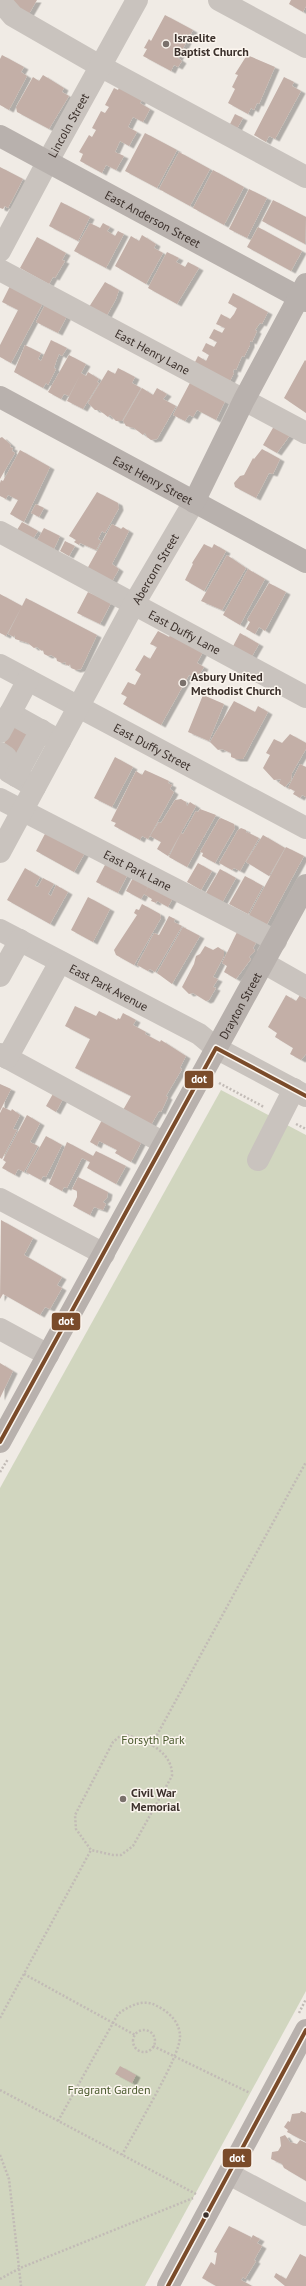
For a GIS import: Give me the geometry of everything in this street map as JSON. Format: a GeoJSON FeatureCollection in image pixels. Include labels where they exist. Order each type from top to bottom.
{"type":"FeatureCollection","features":[{"type":"Feature","properties":{"kind":"main road","name":"East Anderson Street"},"geometry":{"type":"LineString","coordinates":[[0,136],[304,294]]}},
{"type":"Feature","properties":{"kind":"main road","name":"Abercorn Street"},"geometry":{"type":"LineString","coordinates":[[194,502],[244,400],[304,294]]}},
{"type":"Feature","properties":{"kind":"main road","name":"East Henry Street"},"geometry":{"type":"LineString","coordinates":[[0,397],[306,562]]}},
{"type":"Feature","properties":{"kind":"main road","name":"Drayton Street"},"geometry":{"type":"LineString","coordinates":[[6,1447],[48,1354],[306,885]]}},
{"type":"Feature","properties":{"kind":"main road"},"geometry":{"type":"LineString","coordinates":[[168,2286],[306,2030]]}},
{"type":"Feature","properties":{"kind":"street","name":"Lincoln Street"},"geometry":{"type":"LineString","coordinates":[[0,251],[137,0]]}},
{"type":"Feature","properties":{"kind":"street"},"geometry":{"type":"LineString","coordinates":[[219,0],[306,47]]}},
{"type":"Feature","properties":{"kind":"street"},"geometry":{"type":"LineString","coordinates":[[0,1],[13,16],[100,66],[306,177]]}},
{"type":"Feature","properties":{"kind":"street","name":"East Henry Lane"},"geometry":{"type":"LineString","coordinates":[[0,270],[306,433]]}},
{"type":"Feature","properties":{"kind":"street","name":"Abercorn Street"},"geometry":{"type":"LineString","coordinates":[[0,852],[134,604],[194,502]]}},
{"type":"Feature","properties":{"kind":"street","name":"East Duffy Lane"},"geometry":{"type":"LineString","coordinates":[[0,532],[306,696]]}},
{"type":"Feature","properties":{"kind":"street","name":"East Duffy Street"},"geometry":{"type":"LineString","coordinates":[[0,665],[306,828]]}},
{"type":"Feature","properties":{"kind":"street"},"geometry":{"type":"LineString","coordinates":[[28,680],[5,723],[41,730],[60,741]]}},
{"type":"Feature","properties":{"kind":"street"},"geometry":{"type":"LineString","coordinates":[[16,776],[41,730]]}},
{"type":"Feature","properties":{"kind":"street"},"geometry":{"type":"LineString","coordinates":[[0,754],[6,757],[9,772],[35,787]]}},
{"type":"Feature","properties":{"kind":"street","name":"East Park Lane"},"geometry":{"type":"LineString","coordinates":[[0,799],[276,941]]}},
{"type":"Feature","properties":{"kind":"street","name":"East Park Avenue"},"geometry":{"type":"LineString","coordinates":[[0,930],[199,1034],[216,1048],[300,1092]]}},
{"type":"Feature","properties":{"kind":"street"},"geometry":{"type":"LineString","coordinates":[[0,976],[20,940]]}},
{"type":"Feature","properties":{"kind":"street"},"geometry":{"type":"LineString","coordinates":[[60,962],[4,1056],[164,1143]]}},
{"type":"Feature","properties":{"kind":"street"},"geometry":{"type":"LineString","coordinates":[[264,963],[304,980]]}},
{"type":"Feature","properties":{"kind":"street"},"geometry":{"type":"LineString","coordinates":[[258,1160],[280,1116],[300,1092]]}},
{"type":"Feature","properties":{"kind":"street"},"geometry":{"type":"LineString","coordinates":[[0,1199],[104,1254]]}},
{"type":"Feature","properties":{"kind":"street"},"geometry":{"type":"LineString","coordinates":[[0,1329],[48,1354]]}},
{"type":"Feature","properties":{"kind":"street"},"geometry":{"type":"LineString","coordinates":[[229,2174],[306,2215]]}},
{"type":"Feature","properties":{"kind":"path"},"geometry":{"type":"LineString","coordinates":[[215,1090],[219,1083],[306,1129]]}},
{"type":"Feature","properties":{"kind":"path"},"geometry":{"type":"LineString","coordinates":[[0,1472],[6,1447]]}},
{"type":"Feature","properties":{"kind":"path"},"geometry":{"type":"LineString","coordinates":[[150,1746],[306,1462]]}},
{"type":"Feature","properties":{"kind":"path"},"geometry":{"type":"LineString","coordinates":[[127,1735],[164,1754],[170,1760],[172,1766],[172,1776],[139,1838],[133,1846],[121,1855],[113,1855],[91,1850],[76,1829],[75,1814],[113,1742],[127,1735]]}},
{"type":"Feature","properties":{"kind":"path"},"geometry":{"type":"LineString","coordinates":[[0,2018],[91,1850]]}},
{"type":"Feature","properties":{"kind":"path"},"geometry":{"type":"LineString","coordinates":[[24,1974],[135,2035]]}},
{"type":"Feature","properties":{"kind":"path"},"geometry":{"type":"LineString","coordinates":[[58,2121],[118,2014],[127,2007],[137,2003],[154,2004],[167,2011],[178,2025],[179,2047],[122,2155]]}},
{"type":"Feature","properties":{"kind":"path"},"geometry":{"type":"LineString","coordinates":[[140,2031],[150,2033],[154,2039],[153,2046],[148,2051],[138,2050],[133,2041],[135,2035],[140,2031]]}},
{"type":"Feature","properties":{"kind":"path"},"geometry":{"type":"LineString","coordinates":[[153,2046],[255,2095]]}},
{"type":"Feature","properties":{"kind":"path"},"geometry":{"type":"LineString","coordinates":[[0,2090],[200,2196],[20,2268],[0,2279]]}},
{"type":"Feature","properties":{"kind":"path"},"geometry":{"type":"LineString","coordinates":[[0,2155],[9,2179],[21,2286]]}},
{"type":"Feature","properties":{"kind":"green space","name":"Forsyth Park"},"geometry":{"type":"Polygon","coordinates":[[[221,1090],[306,1135],[306,1991],[145,2286],[0,2286],[0,1488],[221,1090]]]}},
{"type":"Feature","properties":{"kind":"building"},"geometry":{"type":"Polygon","coordinates":[[[7,0],[37,0],[26,19],[7,0]]]}},
{"type":"Feature","properties":{"kind":"building"},"geometry":{"type":"Polygon","coordinates":[[[291,0],[306,0],[306,6],[303,12],[289,4],[291,0]]]}},
{"type":"Feature","properties":{"kind":"building","name":"Israelite Baptist Church"},"geometry":{"type":"Polygon","coordinates":[[[165,15],[193,30],[178,58],[182,61],[178,67],[174,65],[171,71],[143,56],[147,49],[144,48],[149,39],[151,41],[165,15]]]}},
{"type":"Feature","properties":{"kind":"building"},"geometry":{"type":"Polygon","coordinates":[[[2,55],[24,67],[21,72],[27,76],[9,110],[0,105],[0,59],[2,55]]]}},
{"type":"Feature","properties":{"kind":"building"},"geometry":{"type":"Polygon","coordinates":[[[247,55],[275,67],[259,104],[257,103],[254,110],[251,108],[248,114],[228,103],[235,89],[232,87],[238,75],[235,74],[247,55]]]}},
{"type":"Feature","properties":{"kind":"building"},"geometry":{"type":"Polygon","coordinates":[[[43,75],[64,88],[62,92],[69,96],[49,129],[17,112],[16,107],[33,77],[39,81],[43,75]]]}},
{"type":"Feature","properties":{"kind":"building"},"geometry":{"type":"Polygon","coordinates":[[[284,77],[294,82],[292,86],[301,91],[275,139],[269,136],[266,142],[254,135],[284,77]]]}},
{"type":"Feature","properties":{"kind":"building"},"geometry":{"type":"Polygon","coordinates":[[[120,85],[143,98],[140,103],[150,109],[143,122],[133,117],[128,127],[137,132],[129,146],[120,141],[115,152],[124,156],[116,170],[106,165],[102,173],[80,161],[83,154],[79,152],[89,135],[92,137],[96,130],[92,128],[101,111],[105,113],[109,107],[105,105],[114,88],[118,90],[120,85]]]}},
{"type":"Feature","properties":{"kind":"building"},"geometry":{"type":"Polygon","coordinates":[[[235,114],[243,118],[234,134],[227,130],[235,114]]]}},
{"type":"Feature","properties":{"kind":"building"},"geometry":{"type":"Polygon","coordinates":[[[145,133],[177,150],[157,188],[125,171],[145,133]]]}},
{"type":"Feature","properties":{"kind":"building"},"geometry":{"type":"Polygon","coordinates":[[[179,152],[210,169],[190,206],[159,189],[179,152]]]}},
{"type":"Feature","properties":{"kind":"building"},"geometry":{"type":"Polygon","coordinates":[[[0,167],[23,179],[8,208],[5,206],[3,209],[0,208],[0,167]]]}},
{"type":"Feature","properties":{"kind":"building"},"geometry":{"type":"Polygon","coordinates":[[[213,170],[244,187],[224,225],[193,208],[213,170]]]}},
{"type":"Feature","properties":{"kind":"building"},"geometry":{"type":"Polygon","coordinates":[[[249,189],[267,198],[247,238],[229,229],[249,189]]]}},
{"type":"Feature","properties":{"kind":"building"},"geometry":{"type":"Polygon","coordinates":[[[273,200],[306,217],[305,244],[262,221],[273,200]]]}},
{"type":"Feature","properties":{"kind":"building"},"geometry":{"type":"Polygon","coordinates":[[[61,202],[90,217],[78,241],[49,226],[61,202]]]}},
{"type":"Feature","properties":{"kind":"building"},"geometry":{"type":"Polygon","coordinates":[[[90,223],[100,228],[103,223],[110,227],[107,231],[115,236],[118,231],[124,234],[106,268],[74,251],[90,223]]]}},
{"type":"Feature","properties":{"kind":"building"},"geometry":{"type":"Polygon","coordinates":[[[258,227],[302,251],[291,271],[247,247],[258,227]]]}},
{"type":"Feature","properties":{"kind":"building"},"geometry":{"type":"Polygon","coordinates":[[[142,235],[156,244],[154,248],[163,253],[146,284],[115,266],[131,236],[139,241],[142,235]]]}},
{"type":"Feature","properties":{"kind":"building"},"geometry":{"type":"Polygon","coordinates":[[[37,237],[66,253],[62,260],[65,261],[55,278],[53,277],[49,284],[20,268],[37,237]]]}},
{"type":"Feature","properties":{"kind":"building"},"geometry":{"type":"Polygon","coordinates":[[[167,252],[179,258],[176,262],[185,267],[188,262],[199,268],[177,304],[148,288],[167,252]]]}},
{"type":"Feature","properties":{"kind":"building"},"geometry":{"type":"Polygon","coordinates":[[[105,282],[119,290],[116,299],[106,317],[89,307],[105,282]]]}},
{"type":"Feature","properties":{"kind":"building"},"geometry":{"type":"Polygon","coordinates":[[[11,284],[44,301],[11,363],[0,357],[0,345],[18,310],[2,302],[11,284]]]}},
{"type":"Feature","properties":{"kind":"building"},"geometry":{"type":"Polygon","coordinates":[[[233,293],[268,312],[262,324],[260,323],[255,330],[257,331],[252,342],[250,341],[250,345],[244,357],[242,356],[236,370],[234,369],[234,373],[228,385],[193,366],[198,356],[206,361],[209,355],[202,351],[206,343],[214,347],[217,342],[209,338],[214,329],[222,333],[225,328],[216,324],[221,314],[230,319],[234,314],[237,308],[228,303],[233,293]]]}},
{"type":"Feature","properties":{"kind":"building"},"geometry":{"type":"Polygon","coordinates":[[[47,301],[67,316],[58,333],[36,322],[47,301]]]}},
{"type":"Feature","properties":{"kind":"building"},"geometry":{"type":"Polygon","coordinates":[[[51,340],[67,348],[62,356],[59,354],[54,368],[56,369],[48,385],[46,383],[43,388],[14,372],[25,345],[41,353],[38,359],[41,361],[51,340]]]}},
{"type":"Feature","properties":{"kind":"building"},"geometry":{"type":"Polygon","coordinates":[[[69,355],[86,364],[81,373],[86,376],[88,372],[99,379],[97,382],[99,383],[83,409],[67,401],[80,375],[69,396],[64,394],[61,399],[48,392],[69,355]]]}},
{"type":"Feature","properties":{"kind":"building"},"geometry":{"type":"Polygon","coordinates":[[[305,360],[306,361],[306,413],[284,398],[305,360]]]}},
{"type":"Feature","properties":{"kind":"building"},"geometry":{"type":"Polygon","coordinates":[[[118,368],[135,377],[132,383],[141,388],[122,421],[116,421],[110,415],[108,417],[99,410],[95,410],[88,403],[108,370],[115,374],[118,368]]]}},
{"type":"Feature","properties":{"kind":"building"},"geometry":{"type":"Polygon","coordinates":[[[193,377],[228,395],[216,420],[197,410],[193,417],[189,415],[185,421],[173,415],[193,377]]]}},
{"type":"Feature","properties":{"kind":"building"},"geometry":{"type":"Polygon","coordinates":[[[142,388],[153,395],[157,388],[167,394],[163,399],[176,406],[157,439],[151,440],[145,433],[143,435],[134,428],[126,426],[123,421],[142,388]]]}},
{"type":"Feature","properties":{"kind":"building"},"geometry":{"type":"Polygon","coordinates":[[[277,421],[293,431],[277,453],[263,445],[277,421]]]}},
{"type":"Feature","properties":{"kind":"building"},"geometry":{"type":"Polygon","coordinates":[[[2,437],[11,445],[10,447],[13,448],[12,451],[15,453],[0,479],[0,438],[2,437]]]}},
{"type":"Feature","properties":{"kind":"building"},"geometry":{"type":"Polygon","coordinates":[[[262,449],[280,459],[273,474],[269,473],[256,498],[235,487],[234,483],[240,476],[244,475],[253,458],[254,459],[262,449]]]}},
{"type":"Feature","properties":{"kind":"building"},"geometry":{"type":"Polygon","coordinates":[[[20,450],[50,467],[24,522],[10,514],[18,500],[8,495],[6,499],[0,496],[1,480],[3,481],[20,450]]]}},
{"type":"Feature","properties":{"kind":"building"},"geometry":{"type":"Polygon","coordinates":[[[97,492],[118,503],[119,508],[105,533],[102,531],[98,539],[101,541],[96,550],[80,543],[79,545],[74,542],[76,540],[69,536],[97,492]]]}},
{"type":"Feature","properties":{"kind":"building"},"geometry":{"type":"Polygon","coordinates":[[[36,504],[44,508],[39,517],[31,513],[36,504]]]}},
{"type":"Feature","properties":{"kind":"building"},"geometry":{"type":"Polygon","coordinates":[[[22,522],[38,531],[31,542],[15,533],[22,522]]]}},
{"type":"Feature","properties":{"kind":"building"},"geometry":{"type":"Polygon","coordinates":[[[112,524],[121,529],[123,527],[129,531],[112,564],[119,569],[111,583],[87,569],[112,524]]]}},
{"type":"Feature","properties":{"kind":"building"},"geometry":{"type":"Polygon","coordinates":[[[44,528],[60,536],[52,553],[35,544],[44,528]]]}},
{"type":"Feature","properties":{"kind":"building"},"geometry":{"type":"Polygon","coordinates":[[[65,541],[75,546],[69,556],[60,551],[65,541]]]}},
{"type":"Feature","properties":{"kind":"building"},"geometry":{"type":"Polygon","coordinates":[[[204,544],[212,548],[214,544],[226,551],[204,591],[185,580],[193,564],[192,563],[204,544]]]}},
{"type":"Feature","properties":{"kind":"building"},"geometry":{"type":"Polygon","coordinates":[[[227,555],[246,568],[222,610],[201,601],[227,555]]]}},
{"type":"Feature","properties":{"kind":"building"},"geometry":{"type":"Polygon","coordinates":[[[248,569],[265,579],[240,625],[223,615],[248,569]]]}},
{"type":"Feature","properties":{"kind":"building"},"geometry":{"type":"Polygon","coordinates":[[[269,583],[286,592],[265,631],[259,627],[255,634],[246,629],[250,622],[247,620],[269,583]]]}},
{"type":"Feature","properties":{"kind":"building"},"geometry":{"type":"Polygon","coordinates":[[[88,592],[111,603],[100,624],[77,613],[88,592]]]}},
{"type":"Feature","properties":{"kind":"building"},"geometry":{"type":"Polygon","coordinates":[[[0,594],[22,606],[6,636],[0,633],[0,594]]]}},
{"type":"Feature","properties":{"kind":"building"},"geometry":{"type":"Polygon","coordinates":[[[26,598],[97,635],[81,669],[76,670],[71,668],[70,664],[69,666],[65,664],[66,662],[62,663],[57,661],[56,657],[51,655],[48,656],[44,654],[43,650],[42,651],[37,647],[34,648],[28,643],[15,639],[15,635],[14,637],[8,634],[26,598]]]}},
{"type":"Feature","properties":{"kind":"building"},"geometry":{"type":"Polygon","coordinates":[[[158,631],[169,637],[171,634],[203,652],[197,663],[204,667],[197,679],[189,675],[161,725],[123,704],[127,697],[121,694],[128,682],[135,685],[141,674],[135,670],[144,655],[150,659],[157,647],[150,644],[158,631]]]}},
{"type":"Feature","properties":{"kind":"building"},"geometry":{"type":"Polygon","coordinates":[[[240,633],[259,644],[251,658],[232,648],[240,633]]]}},
{"type":"Feature","properties":{"kind":"building"},"geometry":{"type":"Polygon","coordinates":[[[203,695],[224,704],[209,741],[188,732],[203,695]]]}},
{"type":"Feature","properties":{"kind":"building"},"geometry":{"type":"Polygon","coordinates":[[[234,701],[255,712],[258,706],[268,712],[243,759],[231,757],[231,753],[222,749],[218,750],[210,742],[234,701]]]}},
{"type":"Feature","properties":{"kind":"building"},"geometry":{"type":"Polygon","coordinates":[[[14,725],[33,735],[20,760],[1,749],[14,725]]]}},
{"type":"Feature","properties":{"kind":"building"},"geometry":{"type":"Polygon","coordinates":[[[290,734],[306,743],[306,749],[292,773],[291,780],[285,787],[279,783],[281,779],[274,780],[263,768],[270,755],[266,753],[274,739],[282,743],[290,734]]]}},
{"type":"Feature","properties":{"kind":"building"},"geometry":{"type":"Polygon","coordinates":[[[115,757],[133,767],[112,807],[94,798],[115,757]]]}},
{"type":"Feature","properties":{"kind":"building"},"geometry":{"type":"Polygon","coordinates":[[[300,764],[306,767],[306,797],[302,795],[300,798],[293,794],[295,791],[288,788],[300,764]]]}},
{"type":"Feature","properties":{"kind":"building"},"geometry":{"type":"Polygon","coordinates":[[[145,770],[169,781],[168,783],[172,785],[170,789],[174,792],[148,839],[142,836],[140,840],[114,826],[116,823],[111,821],[136,771],[142,775],[145,770]]]}},
{"type":"Feature","properties":{"kind":"building"},"geometry":{"type":"Polygon","coordinates":[[[181,799],[186,802],[187,806],[190,802],[196,806],[168,856],[157,849],[161,842],[150,836],[159,822],[161,823],[175,800],[181,799]]]}},
{"type":"Feature","properties":{"kind":"building"},"geometry":{"type":"Polygon","coordinates":[[[200,809],[216,815],[187,867],[169,857],[181,833],[183,834],[196,811],[198,812],[200,809]]]}},
{"type":"Feature","properties":{"kind":"building"},"geometry":{"type":"Polygon","coordinates":[[[221,818],[234,824],[235,828],[215,863],[202,856],[203,853],[200,852],[221,818]]]}},
{"type":"Feature","properties":{"kind":"building"},"geometry":{"type":"Polygon","coordinates":[[[241,828],[246,830],[246,833],[247,832],[259,838],[240,871],[234,868],[232,870],[219,863],[238,830],[241,828]]]}},
{"type":"Feature","properties":{"kind":"building"},"geometry":{"type":"Polygon","coordinates":[[[47,830],[86,851],[74,872],[36,851],[47,830]]]}},
{"type":"Feature","properties":{"kind":"building"},"geometry":{"type":"Polygon","coordinates":[[[263,835],[285,848],[269,876],[246,862],[263,835]]]}},
{"type":"Feature","properties":{"kind":"building"},"geometry":{"type":"Polygon","coordinates":[[[286,847],[304,856],[265,928],[247,919],[286,847]]]}},
{"type":"Feature","properties":{"kind":"building"},"geometry":{"type":"Polygon","coordinates":[[[106,863],[128,874],[118,893],[96,882],[106,863]]]}},
{"type":"Feature","properties":{"kind":"building"},"geometry":{"type":"Polygon","coordinates":[[[198,863],[212,871],[201,890],[187,882],[198,863]]]}},
{"type":"Feature","properties":{"kind":"building"},"geometry":{"type":"Polygon","coordinates":[[[25,868],[40,877],[35,886],[38,887],[43,878],[54,884],[48,894],[51,896],[56,885],[68,892],[50,924],[7,900],[25,868]]]}},
{"type":"Feature","properties":{"kind":"building"},"geometry":{"type":"Polygon","coordinates":[[[220,869],[236,878],[222,903],[206,893],[220,869]]]}},
{"type":"Feature","properties":{"kind":"building"},"geometry":{"type":"Polygon","coordinates":[[[134,876],[149,884],[145,893],[150,883],[174,896],[168,907],[157,901],[156,903],[151,901],[152,899],[144,894],[141,899],[126,891],[134,876]]]}},
{"type":"Feature","properties":{"kind":"building"},"geometry":{"type":"Polygon","coordinates":[[[245,876],[263,886],[248,914],[229,904],[245,876]]]}},
{"type":"Feature","properties":{"kind":"building"},"geometry":{"type":"Polygon","coordinates":[[[88,897],[110,909],[93,942],[71,930],[88,897]]]}},
{"type":"Feature","properties":{"kind":"building"},"geometry":{"type":"Polygon","coordinates":[[[142,904],[160,914],[161,918],[134,965],[116,955],[114,950],[137,915],[134,913],[136,909],[139,910],[142,904]]]}},
{"type":"Feature","properties":{"kind":"building"},"geometry":{"type":"Polygon","coordinates":[[[169,916],[175,919],[174,922],[182,926],[155,972],[150,969],[148,971],[137,965],[154,933],[159,935],[169,916]]]}},
{"type":"Feature","properties":{"kind":"building"},"geometry":{"type":"Polygon","coordinates":[[[183,927],[200,936],[172,984],[157,973],[183,927]]]}},
{"type":"Feature","properties":{"kind":"building"},"geometry":{"type":"Polygon","coordinates":[[[238,930],[257,941],[253,948],[255,951],[249,957],[251,959],[236,979],[224,972],[227,966],[222,963],[238,930]]]}},
{"type":"Feature","properties":{"kind":"building"},"geometry":{"type":"Polygon","coordinates":[[[205,946],[213,950],[218,947],[224,951],[224,956],[213,977],[218,979],[213,987],[216,988],[209,1000],[206,1001],[193,993],[189,994],[182,987],[194,964],[196,956],[200,954],[205,946]]]}},
{"type":"Feature","properties":{"kind":"building"},"geometry":{"type":"Polygon","coordinates":[[[286,995],[296,1001],[300,995],[306,999],[306,1054],[301,1060],[290,1054],[293,1048],[275,1037],[277,1033],[268,1027],[286,995]]]}},
{"type":"Feature","properties":{"kind":"building"},"geometry":{"type":"Polygon","coordinates":[[[75,1006],[96,1016],[99,1011],[117,1020],[118,1018],[120,1019],[123,1013],[136,1020],[133,1025],[146,1032],[145,1034],[160,1042],[161,1040],[186,1056],[180,1068],[182,1069],[166,1096],[168,1097],[161,1112],[159,1111],[151,1125],[123,1110],[131,1096],[75,1068],[90,1039],[65,1026],[75,1006]]]}},
{"type":"Feature","properties":{"kind":"building"},"geometry":{"type":"Polygon","coordinates":[[[0,1084],[11,1089],[0,1111],[0,1084]]]}},
{"type":"Feature","properties":{"kind":"building"},"geometry":{"type":"Polygon","coordinates":[[[54,1092],[64,1097],[56,1112],[46,1106],[54,1092]]]}},
{"type":"Feature","properties":{"kind":"building"},"geometry":{"type":"Polygon","coordinates":[[[3,1107],[11,1111],[12,1109],[20,1115],[13,1129],[17,1130],[2,1159],[0,1158],[0,1113],[3,1107]]]}},
{"type":"Feature","properties":{"kind":"building"},"geometry":{"type":"Polygon","coordinates":[[[27,1115],[40,1123],[30,1142],[38,1146],[24,1172],[18,1169],[15,1175],[2,1168],[6,1162],[3,1160],[27,1115]]]}},
{"type":"Feature","properties":{"kind":"building"},"geometry":{"type":"Polygon","coordinates":[[[102,1120],[142,1141],[131,1162],[115,1153],[117,1150],[99,1141],[97,1146],[90,1142],[102,1120]]]}},
{"type":"Feature","properties":{"kind":"building"},"geometry":{"type":"Polygon","coordinates":[[[46,1136],[62,1145],[46,1177],[43,1176],[41,1180],[26,1172],[46,1136]]]}},
{"type":"Feature","properties":{"kind":"building"},"geometry":{"type":"Polygon","coordinates":[[[67,1142],[93,1156],[96,1151],[126,1166],[116,1184],[87,1168],[90,1162],[82,1158],[67,1188],[64,1187],[62,1191],[49,1184],[67,1142]]]}},
{"type":"Feature","properties":{"kind":"building"},"geometry":{"type":"Polygon","coordinates":[[[78,1177],[108,1192],[107,1198],[103,1202],[106,1204],[103,1210],[94,1207],[90,1215],[73,1206],[77,1197],[77,1191],[72,1189],[78,1177]]]}},
{"type":"Feature","properties":{"kind":"building"},"geometry":{"type":"Polygon","coordinates":[[[1,1220],[33,1238],[24,1255],[62,1277],[57,1285],[62,1288],[50,1309],[45,1307],[40,1315],[3,1294],[0,1299],[1,1220]]]}},
{"type":"Feature","properties":{"kind":"building"},"geometry":{"type":"Polygon","coordinates":[[[0,1363],[13,1371],[0,1398],[0,1363]]]}},
{"type":"Feature","properties":{"kind":"building"},"geometry":{"type":"Polygon","coordinates":[[[120,2066],[136,2075],[132,2083],[115,2074],[120,2066]]]}},
{"type":"Feature","properties":{"kind":"building"},"geometry":{"type":"Polygon","coordinates":[[[301,2111],[306,2113],[306,2142],[287,2132],[288,2130],[284,2127],[288,2121],[290,2122],[292,2114],[300,2113],[301,2111]]]}},
{"type":"Feature","properties":{"kind":"building"},"geometry":{"type":"Polygon","coordinates":[[[285,2135],[290,2142],[297,2144],[300,2140],[306,2143],[306,2181],[284,2168],[282,2164],[271,2159],[272,2152],[278,2151],[281,2146],[280,2137],[285,2135]]]}},
{"type":"Feature","properties":{"kind":"building"},"geometry":{"type":"Polygon","coordinates":[[[229,2226],[251,2237],[250,2240],[253,2235],[260,2239],[257,2243],[262,2246],[254,2260],[256,2261],[245,2279],[243,2277],[241,2280],[252,2286],[216,2286],[202,2278],[211,2262],[215,2265],[217,2253],[214,2252],[229,2226]]]}},
{"type":"Feature","properties":{"kind":"building"},"geometry":{"type":"Polygon","coordinates":[[[300,2254],[306,2257],[306,2286],[285,2286],[274,2277],[276,2273],[286,2279],[300,2254]]]}},
{"type":"Feature","properties":{"kind":"transit line","name":"dot"},"geometry":{"type":"LineString","coordinates":[[0,1442],[216,1048],[306,1096]]}},
{"type":"Feature","properties":{"kind":"transit line","name":"dot"},"geometry":{"type":"LineString","coordinates":[[168,2286],[306,2030]]}},
{"type":"Feature","properties":{"kind":"place","name":"Israelite Baptist Church"},"geometry":{"type":"Point","coordinates":[166,44]}},
{"type":"Feature","properties":{"kind":"place","name":"Asbury United Methodist Church"},"geometry":{"type":"Point","coordinates":[183,683]}},
{"type":"Feature","properties":{"kind":"place","name":"Civil War Memorial"},"geometry":{"type":"Point","coordinates":[123,1799]}},
{"type":"Feature","properties":{"kind":"park label","name":"Fragrant Garden"},"geometry":{"type":"Point","coordinates":[109,2089]}}]}
